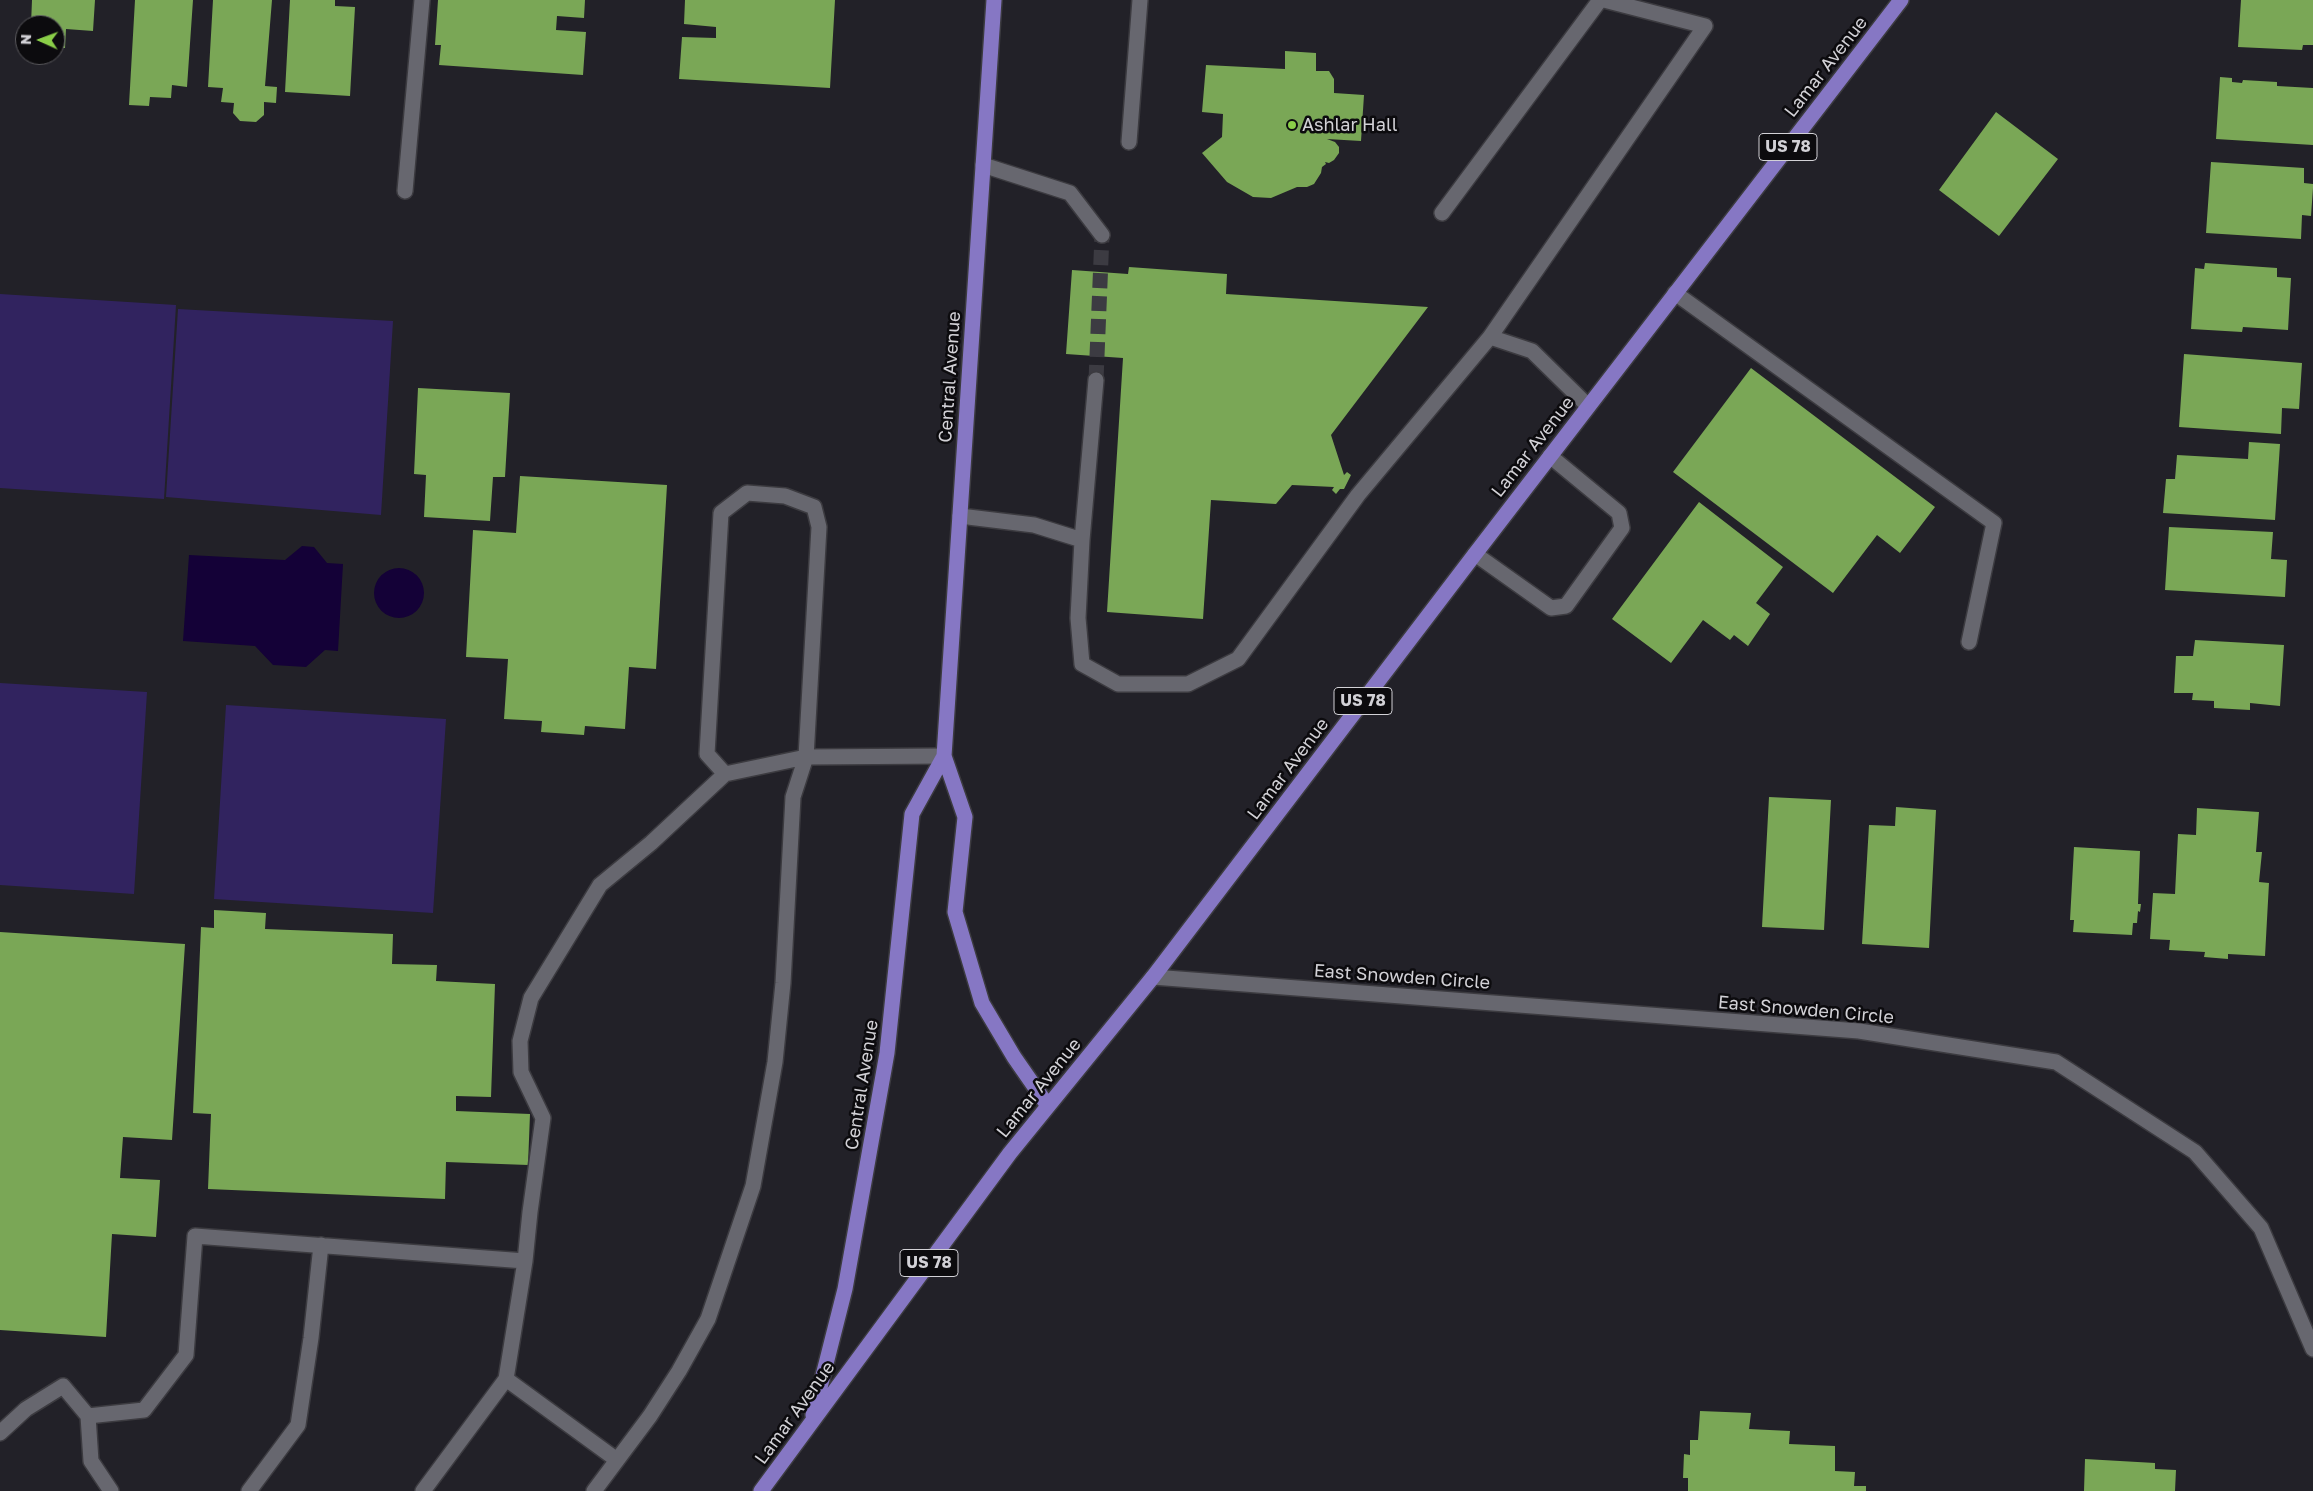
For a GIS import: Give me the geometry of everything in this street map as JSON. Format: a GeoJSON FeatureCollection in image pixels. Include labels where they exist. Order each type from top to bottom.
{"type":"FeatureCollection","features":[{"type":"Feature","properties":{"kind":"main road","name":"Central Avenue"},"geometry":{"type":"LineString","coordinates":[[994,0],[944,756],[965,816],[955,912],[979,994],[982,1003],[1014,1057],[1048,1106]]}},
{"type":"Feature","properties":{"kind":"main road","name":"Lamar Avenue"},"geometry":{"type":"LineString","coordinates":[[761,1491],[1010,1153],[1153,977],[1588,406],[1901,0]]}},
{"type":"Feature","properties":{"kind":"main road","name":"Central Avenue"},"geometry":{"type":"LineString","coordinates":[[811,1422],[845,1290],[887,1053],[912,814],[944,756]]}},
{"type":"Feature","properties":{"kind":"street"},"geometry":{"type":"LineString","coordinates":[[405,191],[422,0]]}},
{"type":"Feature","properties":{"kind":"street"},"geometry":{"type":"LineString","coordinates":[[1129,142],[1140,0]]}},
{"type":"Feature","properties":{"kind":"street"},"geometry":{"type":"LineString","coordinates":[[1442,213],[1600,0]]}},
{"type":"Feature","properties":{"kind":"street"},"geometry":{"type":"LineString","coordinates":[[1096,380],[1082,540],[1078,618],[1082,664],[1118,684],[1188,684],[1238,659],[1358,495],[1490,337],[1705,26],[1604,0]]}},
{"type":"Feature","properties":{"kind":"street"},"geometry":{"type":"LineString","coordinates":[[983,165],[1070,193],[1102,235]]}},
{"type":"Feature","properties":{"kind":"street"},"geometry":{"type":"LineString","coordinates":[[1675,293],[1994,523],[1969,642]]}},
{"type":"Feature","properties":{"kind":"street"},"geometry":{"type":"LineString","coordinates":[[1490,337],[1532,351],[1588,406]]}},
{"type":"Feature","properties":{"kind":"street"},"geometry":{"type":"LineString","coordinates":[[1475,554],[1551,608],[1566,606],[1622,528],[1619,513],[1550,456]]}},
{"type":"Feature","properties":{"kind":"street"},"geometry":{"type":"LineString","coordinates":[[594,1491],[679,1371],[708,1319],[754,1186],[775,1062],[783,983],[793,797],[806,757],[819,527],[814,507],[785,496],[747,493],[722,513],[707,754],[725,774]]}},
{"type":"Feature","properties":{"kind":"street"},"geometry":{"type":"LineString","coordinates":[[960,516],[1034,525],[1082,540]]}},
{"type":"Feature","properties":{"kind":"street"},"geometry":{"type":"LineString","coordinates":[[423,1491],[506,1379],[526,1261],[530,1212],[543,1118],[521,1072],[520,1041],[531,998],[600,885],[651,843],[725,774],[806,757],[944,756]]}},
{"type":"Feature","properties":{"kind":"street","name":"East Snowden Circle"},"geometry":{"type":"LineString","coordinates":[[1153,977],[1859,1031],[2056,1062],[2195,1152],[2261,1228],[2313,1349]]}},
{"type":"Feature","properties":{"kind":"street"},"geometry":{"type":"LineString","coordinates":[[88,1416],[144,1410],[186,1355],[195,1236],[526,1261]]}},
{"type":"Feature","properties":{"kind":"street"},"geometry":{"type":"LineString","coordinates":[[249,1491],[298,1425],[311,1338],[321,1245]]}},
{"type":"Feature","properties":{"kind":"street"},"geometry":{"type":"LineString","coordinates":[[506,1379],[617,1460]]}},
{"type":"Feature","properties":{"kind":"street"},"geometry":{"type":"LineString","coordinates":[[0,1432],[26,1409],[63,1386],[88,1416],[91,1461],[111,1491]]}},
{"type":"Feature","properties":{"kind":"shaded area"},"geometry":{"type":"Polygon","coordinates":[[[0,294],[176,305],[164,499],[0,488],[0,294]]]}},
{"type":"Feature","properties":{"kind":"shaded area"},"geometry":{"type":"Polygon","coordinates":[[[178,309],[393,321],[381,515],[166,497],[178,309]]]}},
{"type":"Feature","properties":{"kind":"shaded area"},"geometry":{"type":"Polygon","coordinates":[[[302,546],[314,547],[327,563],[343,564],[338,651],[325,650],[306,667],[273,665],[255,646],[183,641],[189,555],[285,560],[302,546]]]}},
{"type":"Feature","properties":{"kind":"shaded area"},"geometry":{"type":"Polygon","coordinates":[[[399,568],[417,575],[424,593],[417,611],[399,618],[381,611],[374,593],[381,575],[399,568]]]}},
{"type":"Feature","properties":{"kind":"shaded area"},"geometry":{"type":"Polygon","coordinates":[[[0,683],[147,692],[134,894],[0,885],[0,683]]]}},
{"type":"Feature","properties":{"kind":"shaded area"},"geometry":{"type":"Polygon","coordinates":[[[226,705],[446,719],[433,913],[214,899],[226,705]]]}},
{"type":"Feature","properties":{"kind":"building"},"geometry":{"type":"Polygon","coordinates":[[[32,0],[95,0],[93,31],[66,29],[65,48],[65,15],[31,15],[32,0]]]}},
{"type":"Feature","properties":{"kind":"building"},"geometry":{"type":"Polygon","coordinates":[[[135,0],[193,0],[187,87],[172,85],[171,98],[150,97],[149,106],[129,105],[135,0]]]}},
{"type":"Feature","properties":{"kind":"building"},"geometry":{"type":"Polygon","coordinates":[[[213,0],[272,0],[265,86],[277,87],[276,103],[264,102],[264,115],[256,122],[240,121],[233,113],[234,103],[221,102],[223,88],[208,87],[213,0]]]}},
{"type":"Feature","properties":{"kind":"building"},"geometry":{"type":"Polygon","coordinates":[[[290,0],[335,0],[335,6],[355,7],[350,96],[285,92],[290,0]]]}},
{"type":"Feature","properties":{"kind":"building"},"geometry":{"type":"Polygon","coordinates":[[[438,0],[585,0],[584,18],[557,16],[556,30],[586,32],[583,75],[439,65],[441,45],[435,45],[438,0]]]}},
{"type":"Feature","properties":{"kind":"building"},"geometry":{"type":"Polygon","coordinates":[[[685,0],[835,0],[830,88],[679,79],[682,37],[716,38],[716,27],[684,24],[685,0]]]}},
{"type":"Feature","properties":{"kind":"building"},"geometry":{"type":"Polygon","coordinates":[[[2241,0],[2313,0],[2313,45],[2303,45],[2302,50],[2238,47],[2241,0]]]}},
{"type":"Feature","properties":{"kind":"building","name":"Ashlar Hall"},"geometry":{"type":"Polygon","coordinates":[[[1285,51],[1316,53],[1316,71],[1329,71],[1334,79],[1334,93],[1364,95],[1361,141],[1327,139],[1335,142],[1339,147],[1339,153],[1334,160],[1329,163],[1325,162],[1326,164],[1322,167],[1321,173],[1314,184],[1307,187],[1297,187],[1271,198],[1253,197],[1227,182],[1202,153],[1222,137],[1223,114],[1202,112],[1206,65],[1285,69],[1285,51]]]}},
{"type":"Feature","properties":{"kind":"building"},"geometry":{"type":"Polygon","coordinates":[[[2220,77],[2232,78],[2232,82],[2242,83],[2243,80],[2277,82],[2277,86],[2313,88],[2313,145],[2216,139],[2220,77]]]}},
{"type":"Feature","properties":{"kind":"building"},"geometry":{"type":"Polygon","coordinates":[[[1996,112],[2058,159],[1999,236],[1939,190],[1996,112]]]}},
{"type":"Feature","properties":{"kind":"building"},"geometry":{"type":"Polygon","coordinates":[[[2211,162],[2304,168],[2304,183],[2313,184],[2313,188],[2311,216],[2302,215],[2301,239],[2206,233],[2211,162]]]}},
{"type":"Feature","properties":{"kind":"building"},"geometry":{"type":"Polygon","coordinates":[[[2205,263],[2277,268],[2277,277],[2291,278],[2288,330],[2243,327],[2242,332],[2191,329],[2195,268],[2204,269],[2205,263]]]}},
{"type":"Feature","properties":{"kind":"building"},"geometry":{"type":"Polygon","coordinates":[[[1129,267],[1227,274],[1226,294],[1428,307],[1331,435],[1344,475],[1347,472],[1351,475],[1344,489],[1340,489],[1336,494],[1332,490],[1334,487],[1292,485],[1276,504],[1211,500],[1203,619],[1107,612],[1123,358],[1066,354],[1072,270],[1128,274],[1129,267]]]}},
{"type":"Feature","properties":{"kind":"building"},"geometry":{"type":"Polygon","coordinates":[[[2184,354],[2302,363],[2299,409],[2282,408],[2281,434],[2179,427],[2184,354]]]}},
{"type":"Feature","properties":{"kind":"building"},"geometry":{"type":"Polygon","coordinates":[[[1751,368],[1935,507],[1900,553],[1877,535],[1833,593],[1673,472],[1751,368]]]}},
{"type":"Feature","properties":{"kind":"building"},"geometry":{"type":"Polygon","coordinates":[[[418,388],[510,393],[505,477],[493,477],[490,521],[424,517],[426,475],[414,474],[418,388]]]}},
{"type":"Feature","properties":{"kind":"building"},"geometry":{"type":"Polygon","coordinates":[[[2249,442],[2280,444],[2275,520],[2163,513],[2166,479],[2175,479],[2177,455],[2248,459],[2249,442]]]}},
{"type":"Feature","properties":{"kind":"building"},"geometry":{"type":"Polygon","coordinates":[[[520,476],[667,485],[656,669],[629,667],[625,729],[585,726],[584,735],[541,732],[542,721],[504,719],[508,659],[466,657],[473,530],[516,533],[520,476]]]}},
{"type":"Feature","properties":{"kind":"building"},"geometry":{"type":"Polygon","coordinates":[[[1699,502],[1783,567],[1756,603],[1770,614],[1748,646],[1734,635],[1730,640],[1703,620],[1671,663],[1612,619],[1699,502]]]}},
{"type":"Feature","properties":{"kind":"building"},"geometry":{"type":"Polygon","coordinates":[[[2169,527],[2273,532],[2271,559],[2287,560],[2285,597],[2165,590],[2169,527]]]}},
{"type":"Feature","properties":{"kind":"building"},"geometry":{"type":"Polygon","coordinates":[[[2195,640],[2284,645],[2280,706],[2250,703],[2250,710],[2214,708],[2214,701],[2192,700],[2193,693],[2174,693],[2176,656],[2193,656],[2195,640]]]}},
{"type":"Feature","properties":{"kind":"building"},"geometry":{"type":"Polygon","coordinates":[[[1769,797],[1831,800],[1824,930],[1762,927],[1769,797]]]}},
{"type":"Feature","properties":{"kind":"building"},"geometry":{"type":"Polygon","coordinates":[[[1896,807],[1936,810],[1929,948],[1862,944],[1869,825],[1895,826],[1896,807]]]}},
{"type":"Feature","properties":{"kind":"building"},"geometry":{"type":"Polygon","coordinates":[[[2197,808],[2259,812],[2256,852],[2262,852],[2259,882],[2269,883],[2265,956],[2228,954],[2228,959],[2204,957],[2205,952],[2169,950],[2170,940],[2150,939],[2153,893],[2175,894],[2178,834],[2196,835],[2197,808]]]}},
{"type":"Feature","properties":{"kind":"building"},"geometry":{"type":"Polygon","coordinates":[[[2074,847],[2140,851],[2138,904],[2141,904],[2137,923],[2133,923],[2132,935],[2073,932],[2074,920],[2070,920],[2074,847]]]}},
{"type":"Feature","properties":{"kind":"building"},"geometry":{"type":"Polygon","coordinates":[[[214,910],[266,913],[265,929],[393,934],[392,964],[437,965],[436,981],[495,984],[491,1097],[456,1096],[456,1111],[530,1114],[528,1165],[446,1162],[445,1199],[208,1189],[211,1114],[193,1113],[201,927],[214,928],[214,910]]]}},
{"type":"Feature","properties":{"kind":"building"},"geometry":{"type":"Polygon","coordinates":[[[0,932],[185,944],[172,1140],[123,1137],[120,1178],[160,1180],[156,1237],[112,1234],[106,1337],[0,1330],[0,932]]]}},
{"type":"Feature","properties":{"kind":"building"},"geometry":{"type":"Polygon","coordinates":[[[1700,1411],[1751,1413],[1749,1429],[1790,1431],[1789,1444],[1835,1446],[1835,1471],[1855,1472],[1854,1486],[1866,1486],[1866,1491],[1688,1491],[1688,1478],[1683,1478],[1684,1454],[1690,1455],[1690,1440],[1698,1440],[1700,1411]]]}},
{"type":"Feature","properties":{"kind":"building"},"geometry":{"type":"Polygon","coordinates":[[[2085,1459],[2155,1463],[2155,1469],[2176,1470],[2175,1491],[2084,1491],[2085,1459]]]}},
{"type":"Feature","properties":{"kind":"tunnel"},"geometry":{"type":"LineString","coordinates":[[1096,380],[1102,235]]}},
{"type":"Feature","properties":{"kind":"place","name":"Ashlar Hall"},"geometry":{"type":"Point","coordinates":[1292,125]}}]}
